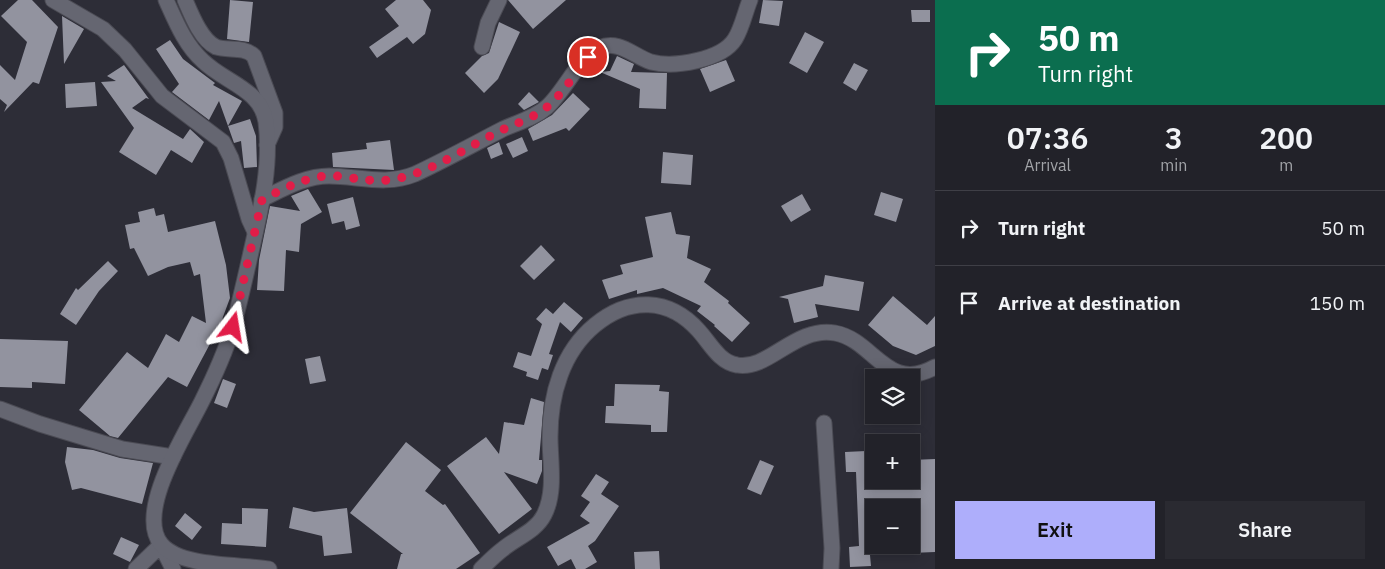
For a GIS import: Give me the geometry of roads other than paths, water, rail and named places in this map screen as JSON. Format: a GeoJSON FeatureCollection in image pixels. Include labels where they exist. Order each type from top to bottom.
{"type":"FeatureCollection","features":[{"type":"Feature","properties":{"kind":"street"},"geometry":{"type":"LineString","coordinates":[[53,0],[103,29],[125,50],[162,96],[223,142],[231,158],[248,219],[255,232]]}},
{"type":"Feature","properties":{"kind":"street"},"geometry":{"type":"LineString","coordinates":[[166,0],[182,35],[202,61],[253,96],[258,103],[265,120],[267,145],[262,200],[233,327],[221,360],[173,457],[156,505],[153,521],[155,533],[173,569]]}},
{"type":"Feature","properties":{"kind":"street"},"geometry":{"type":"LineString","coordinates":[[185,0],[200,30],[212,44],[222,48],[246,51],[254,56],[275,113],[275,127],[267,145]]}},
{"type":"Feature","properties":{"kind":"street"},"geometry":{"type":"LineString","coordinates":[[482,47],[488,23],[499,0]]}},
{"type":"Feature","properties":{"kind":"street"},"geometry":{"type":"LineString","coordinates":[[262,200],[290,186],[316,177],[338,176],[371,181],[389,180],[413,174],[507,127],[534,117],[554,100],[593,52],[606,45],[614,44],[662,64],[690,62],[708,56],[730,45],[736,38],[750,0]]}},
{"type":"Feature","properties":{"kind":"street"},"geometry":{"type":"LineString","coordinates":[[481,569],[504,548],[529,531],[544,516],[551,483],[551,420],[556,392],[566,361],[575,344],[585,333],[597,323],[625,308],[640,304],[667,306],[689,321],[718,355],[727,362],[738,366],[758,363],[800,338],[824,333],[846,337],[882,365],[904,375],[916,375],[935,367]]}},
{"type":"Feature","properties":{"kind":"street"},"geometry":{"type":"LineString","coordinates":[[0,409],[40,424],[122,449],[173,457]]}},
{"type":"Feature","properties":{"kind":"street"},"geometry":{"type":"LineString","coordinates":[[824,423],[832,548],[831,569]]}},
{"type":"Feature","properties":{"kind":"street"},"geometry":{"type":"LineString","coordinates":[[136,569],[161,545]]}},
{"type":"Feature","properties":{"kind":"street"},"geometry":{"type":"LineString","coordinates":[[161,545],[184,557],[210,564],[269,569]]}}]}
